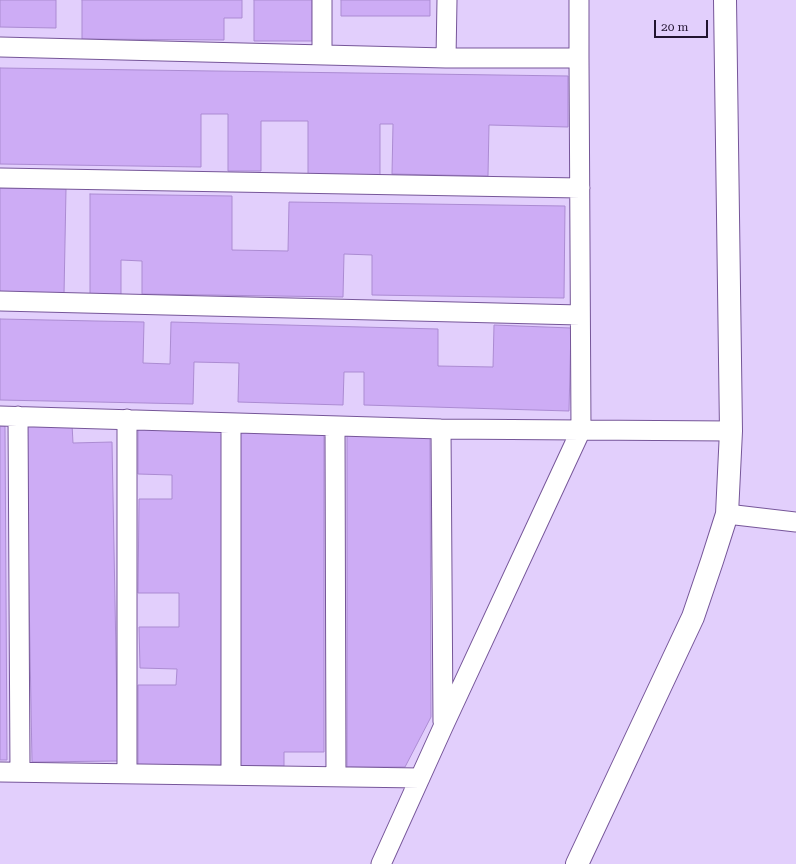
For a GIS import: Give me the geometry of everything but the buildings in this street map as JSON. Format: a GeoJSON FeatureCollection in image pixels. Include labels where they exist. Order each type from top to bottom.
{"type":"FeatureCollection","features":[{"type":"Feature","properties":{"kind":"street"},"geometry":{"type":"LineString","coordinates":[[322,0],[322,54]]}},
{"type":"Feature","properties":{"kind":"street"},"geometry":{"type":"LineString","coordinates":[[446,58],[447,0]]}},
{"type":"Feature","properties":{"kind":"street"},"geometry":{"type":"LineString","coordinates":[[381,864],[443,726],[581,430],[580,0]]}},
{"type":"Feature","properties":{"kind":"street"},"geometry":{"type":"LineString","coordinates":[[577,864],[693,617],[726,514],[730,432],[725,0]]}},
{"type":"Feature","properties":{"kind":"street"},"geometry":{"type":"LineString","coordinates":[[0,47],[446,58],[579,58]]}},
{"type":"Feature","properties":{"kind":"street"},"geometry":{"type":"LineString","coordinates":[[0,178],[580,188]]}},
{"type":"Feature","properties":{"kind":"street"},"geometry":{"type":"LineString","coordinates":[[0,301],[580,315]]}},
{"type":"Feature","properties":{"kind":"street"},"geometry":{"type":"LineString","coordinates":[[20,772],[9,416],[441,429],[730,432]]}},
{"type":"Feature","properties":{"kind":"street"},"geometry":{"type":"LineString","coordinates":[[127,419],[127,773]]}},
{"type":"Feature","properties":{"kind":"street"},"geometry":{"type":"LineString","coordinates":[[231,423],[231,775]]}},
{"type":"Feature","properties":{"kind":"street"},"geometry":{"type":"LineString","coordinates":[[335,426],[336,777]]}},
{"type":"Feature","properties":{"kind":"street"},"geometry":{"type":"LineString","coordinates":[[441,429],[443,726]]}},
{"type":"Feature","properties":{"kind":"street"},"geometry":{"type":"LineString","coordinates":[[726,514],[796,522]]}},
{"type":"Feature","properties":{"kind":"street"},"geometry":{"type":"LineString","coordinates":[[0,772],[420,778]]}}]}
